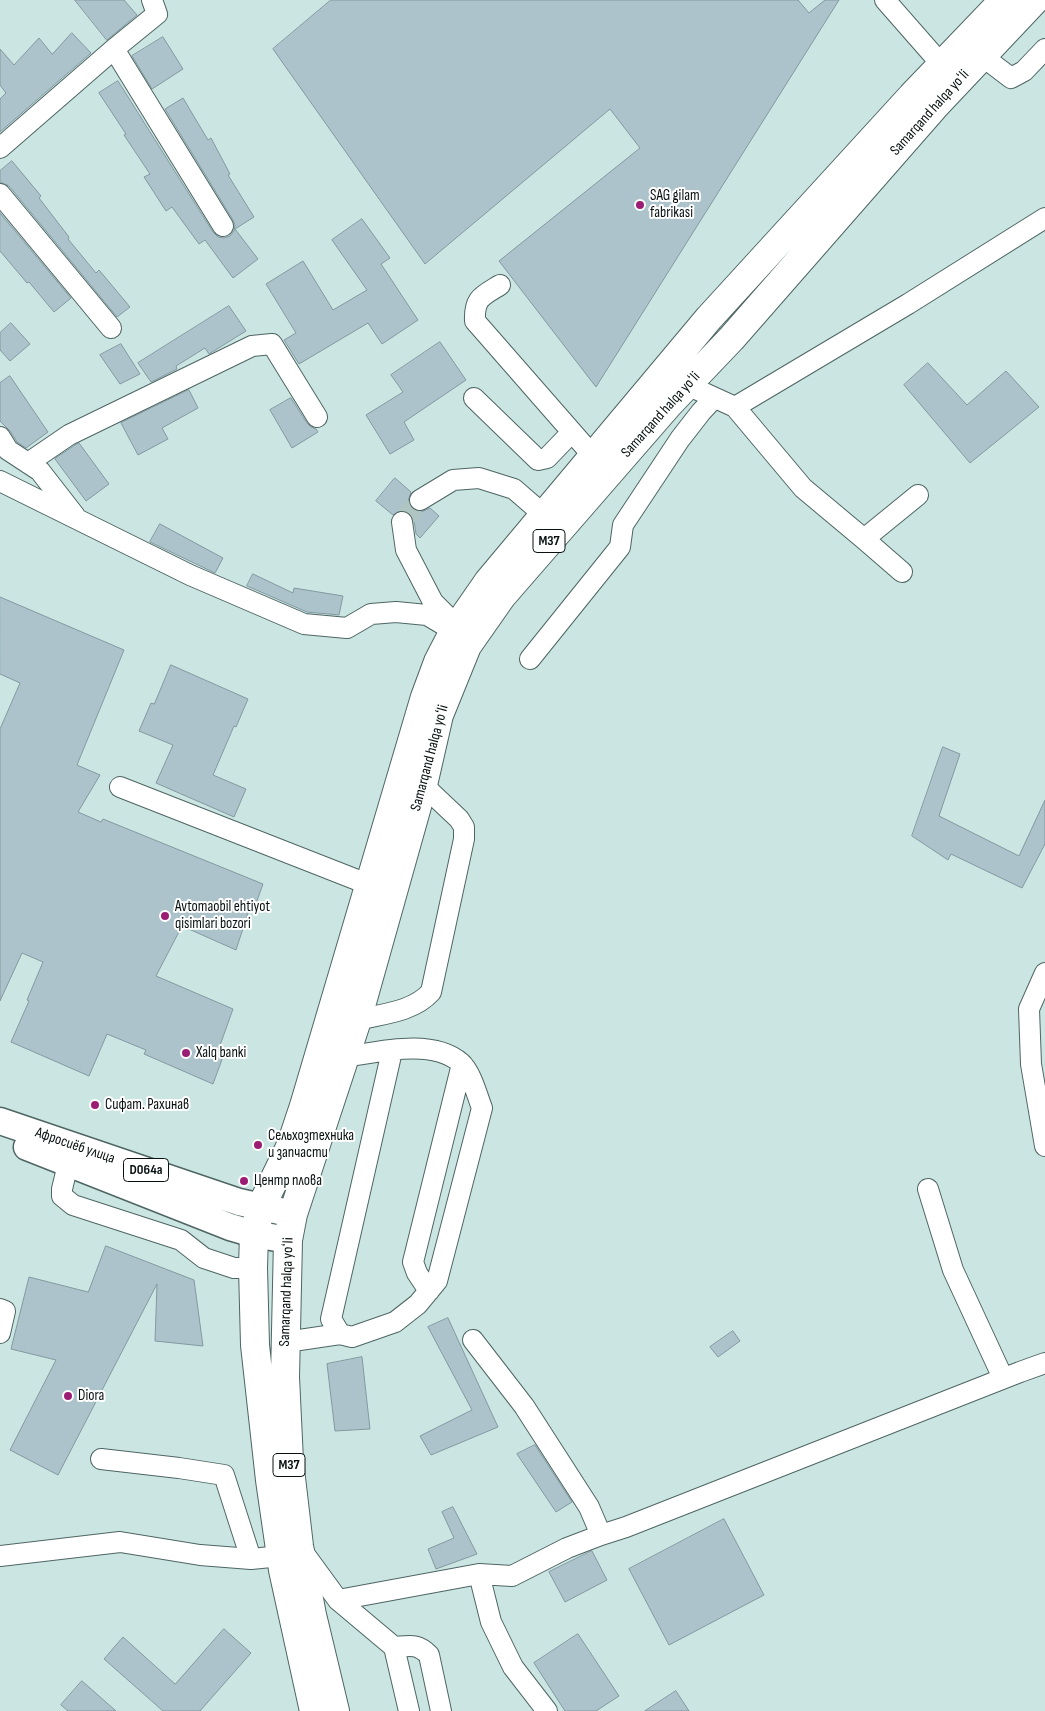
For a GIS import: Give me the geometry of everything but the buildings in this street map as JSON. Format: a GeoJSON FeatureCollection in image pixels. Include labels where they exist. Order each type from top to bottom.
{"type":"FeatureCollection","features":[{"type":"Feature","properties":{"kind":"highway","name":"Samarqand halqa yoʻli"},"geometry":{"type":"LineString","coordinates":[[314,1711],[290,1551],[289,1460],[284,1377],[290,1227],[357,1020],[423,785],[439,715],[467,646],[502,596],[659,397],[716,311],[912,96],[1004,0]]}},
{"type":"Feature","properties":{"kind":"highway","name":"Samarqand halqa yoʻli"},"geometry":{"type":"LineString","coordinates":[[336,1711],[312,1614],[290,1551],[270,1480],[255,1344],[254,1234],[261,1207],[291,1145],[425,697],[438,662],[456,628],[488,582],[593,456],[659,397],[687,385],[731,339],[934,107],[1035,0]]}},
{"type":"Feature","properties":{"kind":"main road","name":"Афросиёб улица"},"geometry":{"type":"LineString","coordinates":[[0,1121],[239,1202],[261,1207],[290,1227]]}},
{"type":"Feature","properties":{"kind":"main road","name":"Афросиёб улица"},"geometry":{"type":"LineString","coordinates":[[0,1138],[230,1227],[254,1234],[290,1227]]}},
{"type":"Feature","properties":{"kind":"street"},"geometry":{"type":"LineString","coordinates":[[0,148],[114,48],[157,14],[152,0]]}},
{"type":"Feature","properties":{"kind":"street"},"geometry":{"type":"LineString","coordinates":[[885,0],[942,66]]}},
{"type":"Feature","properties":{"kind":"street"},"geometry":{"type":"LineString","coordinates":[[114,48],[223,226]]}},
{"type":"Feature","properties":{"kind":"street"},"geometry":{"type":"LineString","coordinates":[[982,56],[1011,78],[1024,71],[1045,49]]}},
{"type":"Feature","properties":{"kind":"street"},"geometry":{"type":"LineString","coordinates":[[0,194],[111,328]]}},
{"type":"Feature","properties":{"kind":"street"},"geometry":{"type":"LineString","coordinates":[[735,407],[908,304],[1045,218]]}},
{"type":"Feature","properties":{"kind":"street"},"geometry":{"type":"LineString","coordinates":[[500,285],[479,297],[474,310],[475,321],[593,456]]}},
{"type":"Feature","properties":{"kind":"street"},"geometry":{"type":"LineString","coordinates":[[28,463],[69,435],[252,346],[272,344],[317,417]]}},
{"type":"Feature","properties":{"kind":"street"},"geometry":{"type":"LineString","coordinates":[[687,385],[735,407],[803,488],[902,572]]}},
{"type":"Feature","properties":{"kind":"street"},"geometry":{"type":"LineString","coordinates":[[474,398],[538,460],[547,458],[572,432]]}},
{"type":"Feature","properties":{"kind":"street"},"geometry":{"type":"LineString","coordinates":[[530,659],[620,547],[623,525],[680,439],[700,412],[714,398]]}},
{"type":"Feature","properties":{"kind":"street"},"geometry":{"type":"LineString","coordinates":[[0,437],[8,450],[40,470],[80,521]]}},
{"type":"Feature","properties":{"kind":"street"},"geometry":{"type":"LineString","coordinates":[[420,500],[453,480],[479,478],[514,489],[544,515]]}},
{"type":"Feature","properties":{"kind":"street"},"geometry":{"type":"LineString","coordinates":[[0,481],[190,575],[304,624],[347,628],[372,614],[396,612],[427,615],[456,628]]}},
{"type":"Feature","properties":{"kind":"street"},"geometry":{"type":"LineString","coordinates":[[864,539],[918,495]]}},
{"type":"Feature","properties":{"kind":"street"},"geometry":{"type":"LineString","coordinates":[[402,522],[406,550],[433,602],[456,628]]}},
{"type":"Feature","properties":{"kind":"street"},"geometry":{"type":"LineString","coordinates":[[357,1020],[413,1006],[423,1000],[430,992],[464,839],[464,827],[459,819],[423,785]]}},
{"type":"Feature","properties":{"kind":"street"},"geometry":{"type":"LineString","coordinates":[[120,787],[370,885]]}},
{"type":"Feature","properties":{"kind":"street"},"geometry":{"type":"LineString","coordinates":[[1045,973],[1029,1009],[1031,1064],[1045,1146]]}},
{"type":"Feature","properties":{"kind":"street"},"geometry":{"type":"LineString","coordinates":[[286,1342],[340,1334],[352,1337],[395,1322],[418,1304],[429,1291],[437,1281],[482,1108],[472,1082],[462,1064],[442,1052],[408,1049],[345,1058]]}},
{"type":"Feature","properties":{"kind":"street"},"geometry":{"type":"LineString","coordinates":[[340,1334],[331,1319],[392,1051]]}},
{"type":"Feature","properties":{"kind":"street"},"geometry":{"type":"LineString","coordinates":[[429,1291],[417,1273],[413,1262],[462,1064]]}},
{"type":"Feature","properties":{"kind":"street"},"geometry":{"type":"LineString","coordinates":[[68,1164],[62,1196],[73,1205],[181,1240],[204,1258],[234,1268],[253,1268]]}},
{"type":"Feature","properties":{"kind":"street"},"geometry":{"type":"LineString","coordinates":[[928,1189],[953,1270],[1003,1378]]}},
{"type":"Feature","properties":{"kind":"street"},"geometry":{"type":"LineString","coordinates":[[0,1309],[5,1311],[0,1333]]}},
{"type":"Feature","properties":{"kind":"street"},"geometry":{"type":"LineString","coordinates":[[473,1340],[524,1406],[589,1507],[601,1535]]}},
{"type":"Feature","properties":{"kind":"street"},"geometry":{"type":"LineString","coordinates":[[338,1600],[479,1574],[512,1576],[567,1548],[626,1528],[1003,1378],[1045,1364]]}},
{"type":"Feature","properties":{"kind":"street"},"geometry":{"type":"LineString","coordinates":[[102,1459],[224,1475],[251,1559]]}},
{"type":"Feature","properties":{"kind":"street"},"geometry":{"type":"LineString","coordinates":[[0,1556],[120,1542],[200,1555],[251,1559],[290,1551],[338,1600],[394,1647],[409,1711]]}},
{"type":"Feature","properties":{"kind":"street"},"geometry":{"type":"LineString","coordinates":[[479,1574],[491,1622],[513,1667],[546,1711]]}},
{"type":"Feature","properties":{"kind":"street"},"geometry":{"type":"LineString","coordinates":[[394,1647],[416,1646],[423,1649],[429,1655],[441,1711]]}},
{"type":"Feature","properties":{"kind":"tunnel"},"geometry":{"type":"LineString","coordinates":[[402,522],[420,500]]}},
{"type":"Feature","properties":{"kind":"place","name":"SAG gilam fabrikasi"},"geometry":{"type":"Point","coordinates":[640,205]}},
{"type":"Feature","properties":{"kind":"place","name":"Avtomaobil ehtiyot qisimlari bozori"},"geometry":{"type":"Point","coordinates":[165,916]}},
{"type":"Feature","properties":{"kind":"place","name":"Xalq banki"},"geometry":{"type":"Point","coordinates":[186,1053]}},
{"type":"Feature","properties":{"kind":"place","name":"Сифат. Рахинав"},"geometry":{"type":"Point","coordinates":[95,1105]}},
{"type":"Feature","properties":{"kind":"place","name":"Сельхозтехника и запчасти"},"geometry":{"type":"Point","coordinates":[258,1145]}},
{"type":"Feature","properties":{"kind":"place","name":"Центр плова"},"geometry":{"type":"Point","coordinates":[244,1181]}},
{"type":"Feature","properties":{"kind":"place","name":"Diora"},"geometry":{"type":"Point","coordinates":[68,1396]}}]}
